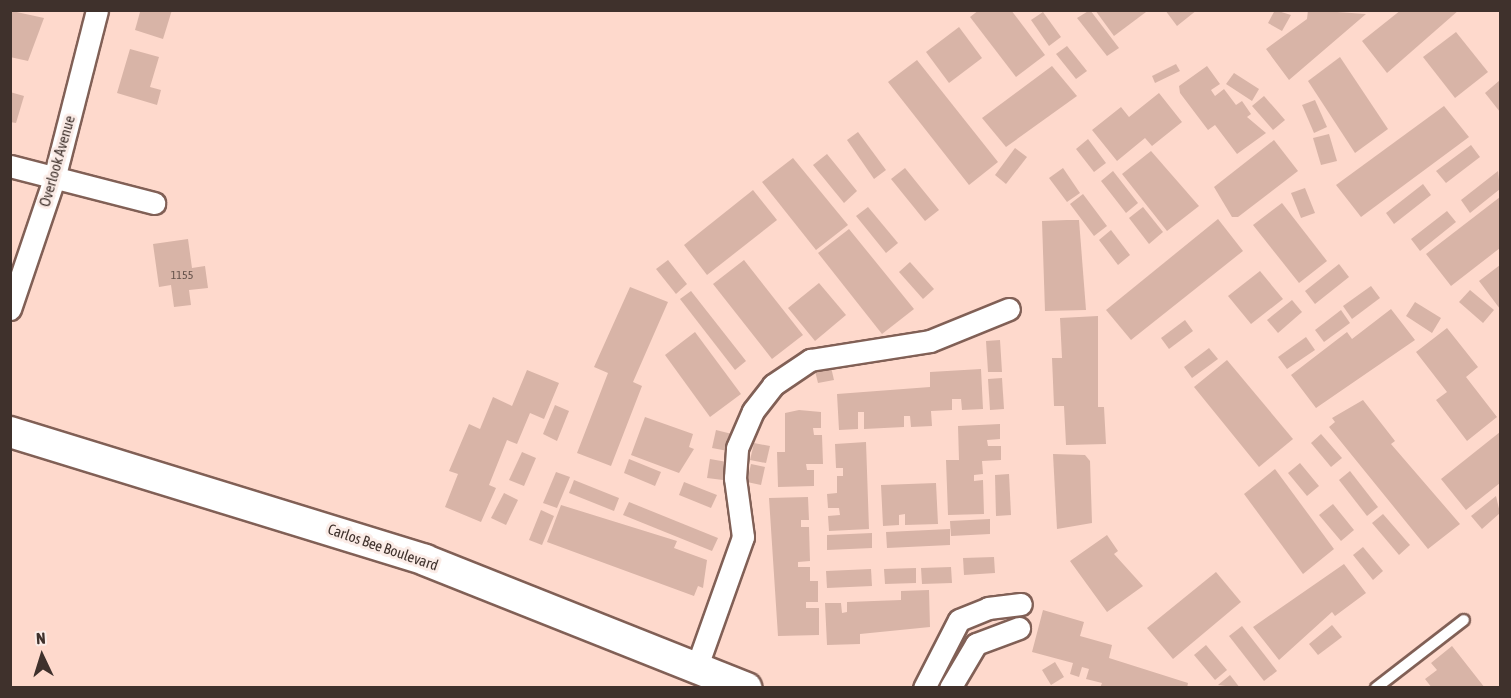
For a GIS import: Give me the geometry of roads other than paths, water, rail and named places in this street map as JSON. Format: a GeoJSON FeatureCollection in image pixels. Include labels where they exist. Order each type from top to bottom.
{"type":"FeatureCollection","features":[{"type":"Feature","properties":{"kind":"main road","name":"Carlos Bee Boulevard"},"geometry":{"type":"LineString","coordinates":[[10,432],[425,560],[746,687]]}},
{"type":"Feature","properties":{"kind":"street","name":"Overlook Avenue"},"geometry":{"type":"LineString","coordinates":[[10,309],[54,179],[97,10]]}},
{"type":"Feature","properties":{"kind":"street"},"geometry":{"type":"LineString","coordinates":[[10,166],[154,203]]}},
{"type":"Feature","properties":{"kind":"street"},"geometry":{"type":"LineString","coordinates":[[697,666],[742,537],[735,478],[737,448],[753,411],[773,385],[810,360],[930,341],[1009,309]]}},
{"type":"Feature","properties":{"kind":"street"},"geometry":{"type":"LineString","coordinates":[[924,687],[959,620],[988,608],[1021,604]]}},
{"type":"Feature","properties":{"kind":"street"},"geometry":{"type":"LineString","coordinates":[[950,687],[976,644],[1019,628]]}},
{"type":"Feature","properties":{"kind":"lane"},"geometry":{"type":"LineString","coordinates":[[1377,687],[1464,620]]}}]}
